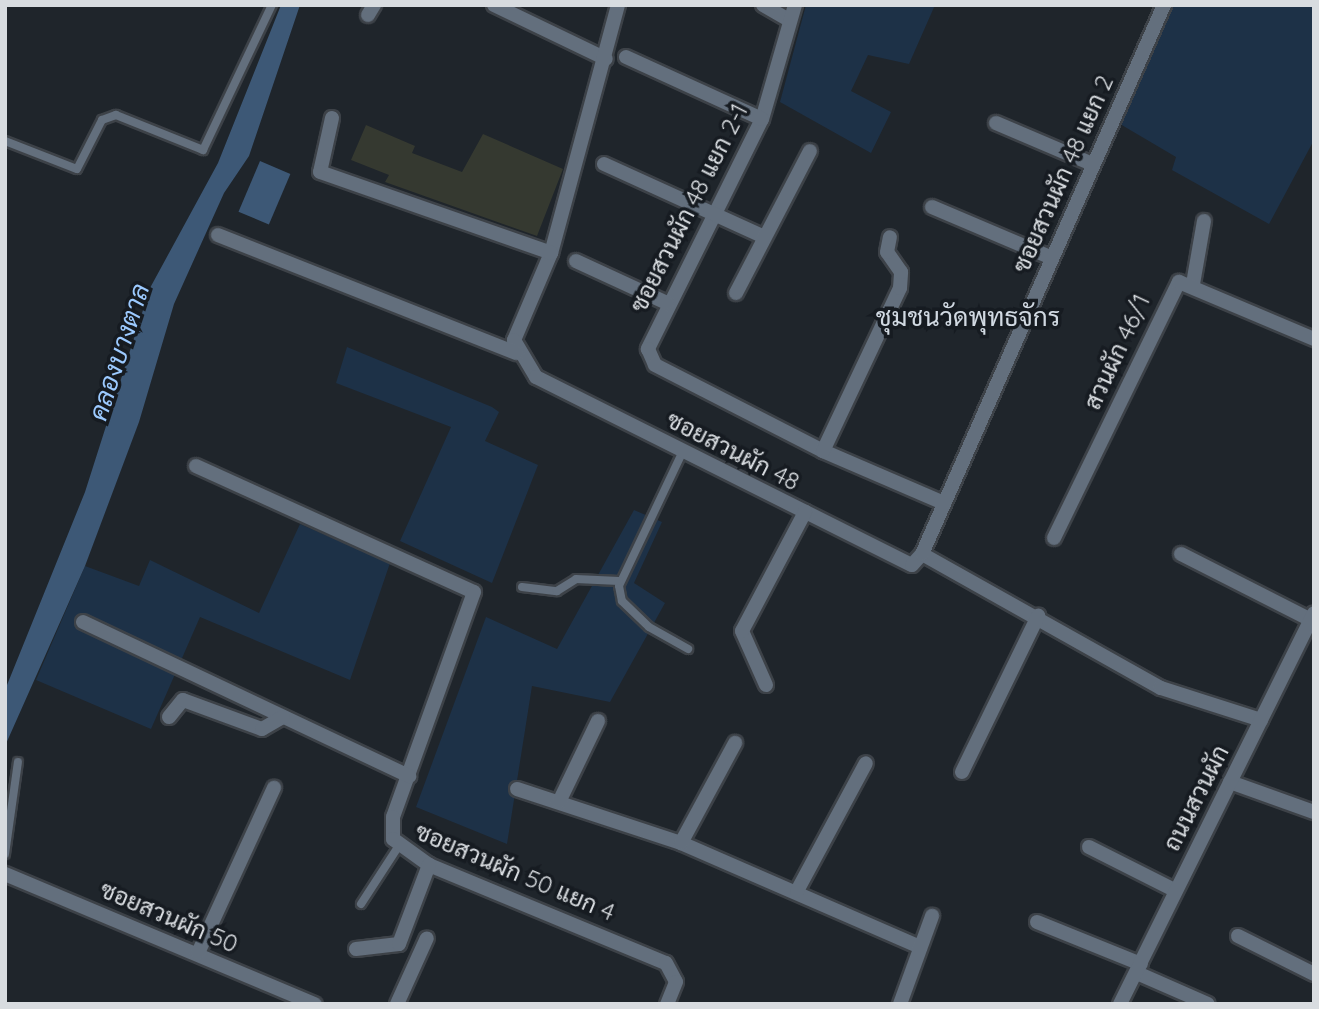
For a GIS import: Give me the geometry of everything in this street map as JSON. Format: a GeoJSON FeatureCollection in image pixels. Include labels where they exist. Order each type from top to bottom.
{"type":"FeatureCollection","features":[{"type":"Feature","properties":{"kind":"street"},"geometry":{"type":"LineString","coordinates":[[494,5],[606,59]]}},
{"type":"Feature","properties":{"kind":"street"},"geometry":{"type":"LineString","coordinates":[[218,235],[516,354],[514,340],[551,253],[606,59],[618,5]]}},
{"type":"Feature","properties":{"kind":"street"},"geometry":{"type":"LineString","coordinates":[[763,5],[789,20]]}},
{"type":"Feature","properties":{"kind":"street","name":"ซอยสวนผัก 48 แยก 2-1"},"geometry":{"type":"LineString","coordinates":[[794,5],[762,119],[716,215],[667,303],[648,349],[655,365],[823,452],[944,503]]}},
{"type":"Feature","properties":{"kind":"street","name":"ซอยสวนผัก 48 แยก 2"},"geometry":{"type":"LineString","coordinates":[[922,554],[1050,257],[1164,5]]}},
{"type":"Feature","properties":{"kind":"street"},"geometry":{"type":"LineString","coordinates":[[626,57],[762,119]]}},
{"type":"Feature","properties":{"kind":"street"},"geometry":{"type":"LineString","coordinates":[[332,118],[320,172],[551,253]]}},
{"type":"Feature","properties":{"kind":"street"},"geometry":{"type":"LineString","coordinates":[[996,123],[1092,164]]}},
{"type":"Feature","properties":{"kind":"street"},"geometry":{"type":"LineString","coordinates":[[736,293],[810,151]]}},
{"type":"Feature","properties":{"kind":"street"},"geometry":{"type":"LineString","coordinates":[[604,164],[764,237]]}},
{"type":"Feature","properties":{"kind":"street"},"geometry":{"type":"LineString","coordinates":[[932,207],[1050,257]]}},
{"type":"Feature","properties":{"kind":"street"},"geometry":{"type":"LineString","coordinates":[[1204,221],[1193,284],[1314,339]]}},
{"type":"Feature","properties":{"kind":"street"},"geometry":{"type":"LineString","coordinates":[[823,452],[900,288],[901,272],[887,252],[890,237]]}},
{"type":"Feature","properties":{"kind":"street"},"geometry":{"type":"LineString","coordinates":[[576,261],[667,303]]}},
{"type":"Feature","properties":{"kind":"street","name":"สวนผัก 46/1"},"geometry":{"type":"LineString","coordinates":[[1054,538],[1166,300],[1179,282],[1193,284]]}},
{"type":"Feature","properties":{"kind":"street","name":"ซอยสวนผัก 48"},"geometry":{"type":"LineString","coordinates":[[516,354],[536,377],[912,565],[922,554]]}},
{"type":"Feature","properties":{"kind":"street","name":"ซอยสวนผัก 50 แยก 4"},"geometry":{"type":"LineString","coordinates":[[197,466],[474,592],[391,828],[398,847],[429,865],[666,963],[676,982],[667,1004]]}},
{"type":"Feature","properties":{"kind":"street"},"geometry":{"type":"LineString","coordinates":[[766,685],[742,631],[805,512]]}},
{"type":"Feature","properties":{"kind":"street"},"geometry":{"type":"LineString","coordinates":[[922,554],[1161,688],[1261,720]]}},
{"type":"Feature","properties":{"kind":"street"},"geometry":{"type":"LineString","coordinates":[[1181,554],[1312,617]]}},
{"type":"Feature","properties":{"kind":"street"},"geometry":{"type":"LineString","coordinates":[[962,772],[1038,617]]}},
{"type":"Feature","properties":{"kind":"street","name":"ถนนสวนผัก"},"geometry":{"type":"LineString","coordinates":[[1120,1004],[1174,890],[1312,617]]}},
{"type":"Feature","properties":{"kind":"street"},"geometry":{"type":"LineString","coordinates":[[83,622],[409,776]]}},
{"type":"Feature","properties":{"kind":"street"},"geometry":{"type":"LineString","coordinates":[[169,717],[183,700],[262,729],[283,717]]}},
{"type":"Feature","properties":{"kind":"street"},"geometry":{"type":"LineString","coordinates":[[559,803],[598,721]]}},
{"type":"Feature","properties":{"kind":"street"},"geometry":{"type":"LineString","coordinates":[[681,843],[735,743]]}},
{"type":"Feature","properties":{"kind":"street"},"geometry":{"type":"LineString","coordinates":[[797,891],[866,763]]}},
{"type":"Feature","properties":{"kind":"street"},"geometry":{"type":"LineString","coordinates":[[1230,782],[1314,812]]}},
{"type":"Feature","properties":{"kind":"street"},"geometry":{"type":"LineString","coordinates":[[198,953],[274,788]]}},
{"type":"Feature","properties":{"kind":"street"},"geometry":{"type":"LineString","coordinates":[[517,789],[681,843],[797,891],[920,947]]}},
{"type":"Feature","properties":{"kind":"street"},"geometry":{"type":"LineString","coordinates":[[1089,846],[1174,890]]}},
{"type":"Feature","properties":{"kind":"street"},"geometry":{"type":"LineString","coordinates":[[356,949],[399,944],[429,865]]}},
{"type":"Feature","properties":{"kind":"street","name":"ซอยสวนผัก 50"},"geometry":{"type":"LineString","coordinates":[[5,873],[315,1004]]}},
{"type":"Feature","properties":{"kind":"street"},"geometry":{"type":"LineString","coordinates":[[900,1004],[932,916]]}},
{"type":"Feature","properties":{"kind":"street"},"geometry":{"type":"LineString","coordinates":[[1037,922],[1139,968],[1208,1004]]}},
{"type":"Feature","properties":{"kind":"street"},"geometry":{"type":"LineString","coordinates":[[1238,936],[1314,974]]}},
{"type":"Feature","properties":{"kind":"street"},"geometry":{"type":"LineString","coordinates":[[397,1004],[427,938]]}},
{"type":"Feature","properties":{"kind":"lane"},"geometry":{"type":"LineString","coordinates":[[5,141],[77,169],[102,120],[116,115],[203,150],[271,5]]}},
{"type":"Feature","properties":{"kind":"lane"},"geometry":{"type":"LineString","coordinates":[[683,451],[620,581],[622,601],[649,627],[688,649]]}},
{"type":"Feature","properties":{"kind":"lane"},"geometry":{"type":"LineString","coordinates":[[522,587],[557,591],[576,579],[620,581]]}},
{"type":"Feature","properties":{"kind":"lane"},"geometry":{"type":"LineString","coordinates":[[5,854],[18,762]]}},
{"type":"Feature","properties":{"kind":"lane"},"geometry":{"type":"LineString","coordinates":[[361,904],[398,847]]}},
{"type":"Feature","properties":{"kind":"shaded area"},"geometry":{"type":"Polygon","coordinates":[[[281,5],[300,5],[249,156],[224,193],[174,304],[139,422],[85,566],[5,746],[5,690],[85,492],[150,288],[218,163],[281,5]]]}},
{"type":"Feature","properties":{"kind":"shaded area"},"geometry":{"type":"Polygon","coordinates":[[[806,5],[935,5],[909,64],[868,55],[851,91],[891,112],[871,153],[780,102],[806,5]]]}},
{"type":"Feature","properties":{"kind":"shaded area"},"geometry":{"type":"Polygon","coordinates":[[[1171,5],[1314,5],[1314,140],[1269,224],[1172,170],[1176,157],[1120,124],[1171,5]]]}},
{"type":"Feature","properties":{"kind":"shaded area"},"geometry":{"type":"Polygon","coordinates":[[[260,161],[290,174],[269,225],[239,212],[260,161]]]}},
{"type":"Feature","properties":{"kind":"shaded area"},"geometry":{"type":"Polygon","coordinates":[[[347,347],[492,407],[499,412],[485,441],[538,465],[492,583],[400,541],[451,427],[336,383],[347,347]]]}},
{"type":"Feature","properties":{"kind":"shaded area"},"geometry":{"type":"Polygon","coordinates":[[[634,510],[662,522],[634,583],[665,603],[610,702],[532,686],[507,844],[416,807],[486,617],[557,649],[634,510]]]}},
{"type":"Feature","properties":{"kind":"shaded area"},"geometry":{"type":"Polygon","coordinates":[[[300,524],[390,563],[350,680],[200,617],[151,729],[36,680],[85,566],[139,586],[150,560],[259,613],[300,524]]]}},
{"type":"Feature","properties":{"kind":"building"},"geometry":{"type":"Polygon","coordinates":[[[366,125],[415,146],[412,153],[462,172],[483,134],[563,169],[537,236],[385,182],[389,175],[351,160],[366,125]]]}},
{"type":"Feature","properties":{"kind":"district","name":"ชุมชนวัดพุทธจักร"},"geometry":{"type":"Point","coordinates":[968,317]}},
{"type":"Feature","properties":{"kind":"water label","name":"คลองบางตาล"},"geometry":{"type":"Point","coordinates":[119,352]}}]}
